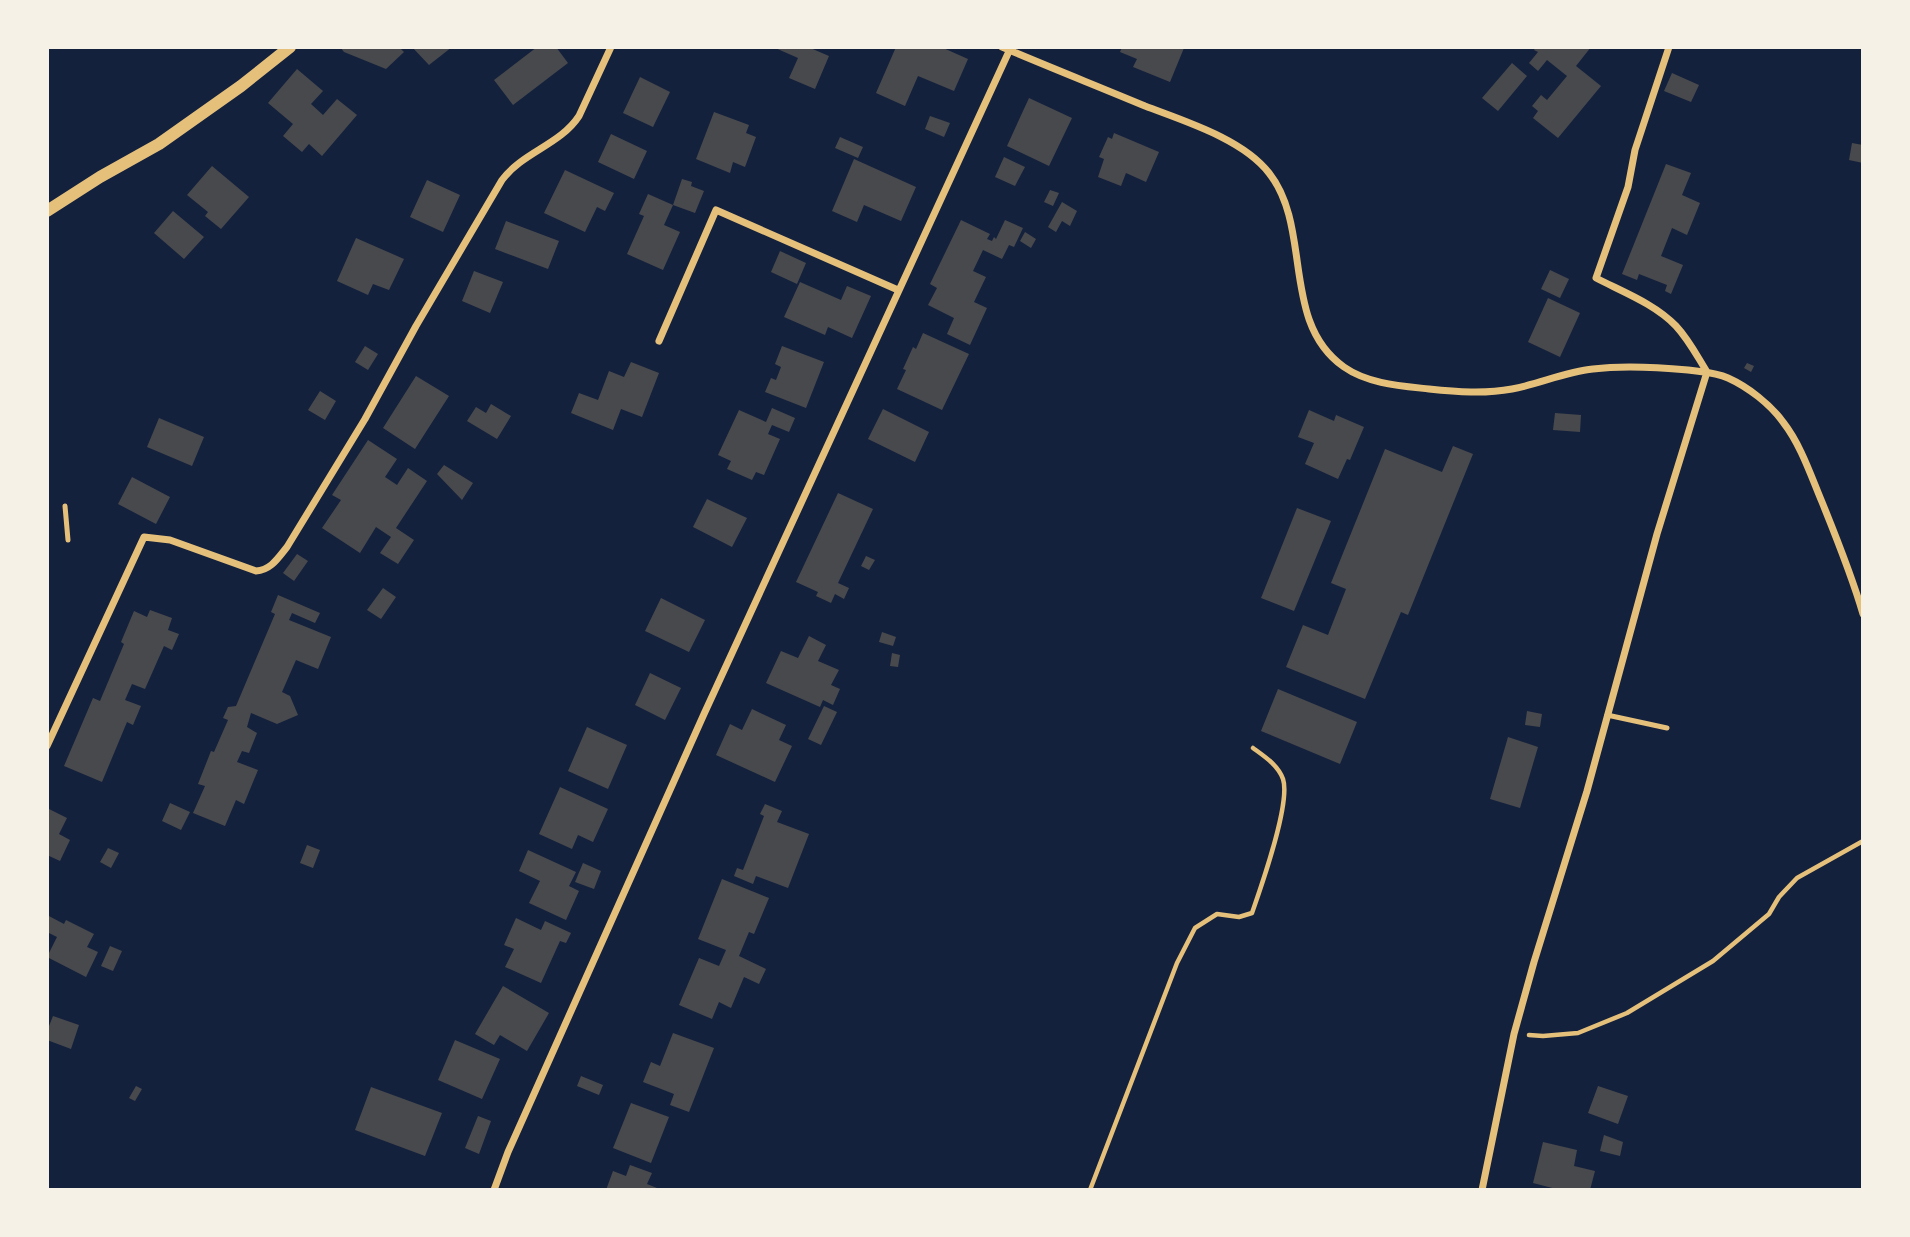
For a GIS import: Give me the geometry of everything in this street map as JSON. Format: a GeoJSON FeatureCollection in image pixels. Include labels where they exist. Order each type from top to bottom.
{"type":"FeatureCollection","features":[{"type":"Feature","properties":{"kind":"street"},"geometry":{"type":"LineString","coordinates":[[47,211],[159,144],[241,86],[290,47]]}},
{"type":"Feature","properties":{"kind":"street"},"geometry":{"type":"LineString","coordinates":[[47,746],[144,537],[170,540],[256,571],[275,562],[287,547],[365,419],[502,180],[521,161],[574,124],[611,47]]}},
{"type":"Feature","properties":{"kind":"street"},"geometry":{"type":"LineString","coordinates":[[1482,1190],[1514,1034],[1534,961],[1587,791],[1664,510],[1707,372],[1690,343],[1669,319],[1596,278],[1628,187],[1634,150],[1669,47]]}},
{"type":"Feature","properties":{"kind":"street"},"geometry":{"type":"LineString","coordinates":[[494,1190],[508,1152],[698,726],[1008,48],[1217,136],[1258,161],[1275,181],[1284,199],[1306,311],[1312,327],[1331,356],[1353,373],[1402,386],[1491,392],[1594,369],[1670,368],[1726,377],[1746,388],[1783,421],[1792,436],[1836,537],[1863,614]]}},
{"type":"Feature","properties":{"kind":"street"},"geometry":{"type":"LineString","coordinates":[[659,341],[716,210],[898,290]]}},
{"type":"Feature","properties":{"kind":"lane"},"geometry":{"type":"LineString","coordinates":[[65,506],[68,540]]}},
{"type":"Feature","properties":{"kind":"lane"},"geometry":{"type":"LineString","coordinates":[[1607,715],[1667,728]]}},
{"type":"Feature","properties":{"kind":"path"},"geometry":{"type":"LineString","coordinates":[[1090,1190],[1177,963],[1195,928],[1217,914],[1239,917],[1252,913],[1283,808],[1283,780],[1272,762],[1253,748]]}},
{"type":"Feature","properties":{"kind":"path"},"geometry":{"type":"LineString","coordinates":[[1514,1034],[1543,1036],[1578,1033],[1627,1013],[1713,961],[1769,914],[1779,897],[1797,878],[1863,841]]}},
{"type":"Feature","properties":{"kind":"building"},"geometry":{"type":"Polygon","coordinates":[[[340,47],[399,47],[404,52],[386,69],[344,52],[340,47]]]}},
{"type":"Feature","properties":{"kind":"building"},"geometry":{"type":"Polygon","coordinates":[[[412,47],[452,47],[429,65],[412,47]]]}},
{"type":"Feature","properties":{"kind":"building"},"geometry":{"type":"Polygon","coordinates":[[[537,47],[556,47],[568,63],[513,105],[494,80],[537,47]]]}},
{"type":"Feature","properties":{"kind":"building"},"geometry":{"type":"Polygon","coordinates":[[[773,47],[808,47],[829,56],[815,89],[789,78],[798,58],[773,47]]]}},
{"type":"Feature","properties":{"kind":"building"},"geometry":{"type":"Polygon","coordinates":[[[896,47],[941,47],[968,59],[954,91],[918,76],[905,106],[876,93],[896,47]]]}},
{"type":"Feature","properties":{"kind":"building"},"geometry":{"type":"Polygon","coordinates":[[[1122,47],[1184,48],[1170,82],[1133,67],[1137,59],[1120,52],[1122,47]]]}},
{"type":"Feature","properties":{"kind":"building"},"geometry":{"type":"Polygon","coordinates":[[[1536,47],[1591,47],[1576,66],[1601,86],[1558,138],[1533,118],[1538,111],[1532,106],[1541,95],[1547,100],[1567,76],[1547,60],[1538,71],[1529,63],[1538,52],[1534,50],[1536,47]]]}},
{"type":"Feature","properties":{"kind":"building"},"geometry":{"type":"Polygon","coordinates":[[[1512,63],[1527,76],[1498,111],[1482,98],[1512,63]]]}},
{"type":"Feature","properties":{"kind":"building"},"geometry":{"type":"Polygon","coordinates":[[[297,69],[323,91],[311,104],[323,115],[337,99],[357,115],[322,156],[309,144],[302,152],[283,136],[293,124],[268,103],[297,69]]]}},
{"type":"Feature","properties":{"kind":"building"},"geometry":{"type":"Polygon","coordinates":[[[1672,73],[1699,85],[1691,102],[1664,91],[1672,73]]]}},
{"type":"Feature","properties":{"kind":"building"},"geometry":{"type":"Polygon","coordinates":[[[640,77],[670,92],[653,127],[623,113],[640,77]]]}},
{"type":"Feature","properties":{"kind":"building"},"geometry":{"type":"Polygon","coordinates":[[[1029,98],[1072,118],[1049,166],[1007,146],[1029,98]]]}},
{"type":"Feature","properties":{"kind":"building"},"geometry":{"type":"Polygon","coordinates":[[[714,112],[749,125],[746,133],[756,137],[745,167],[733,162],[730,173],[696,159],[714,112]]]}},
{"type":"Feature","properties":{"kind":"building"},"geometry":{"type":"Polygon","coordinates":[[[930,116],[950,123],[944,137],[925,129],[930,116]]]}},
{"type":"Feature","properties":{"kind":"building"},"geometry":{"type":"Polygon","coordinates":[[[1114,133],[1159,152],[1146,182],[1126,173],[1121,186],[1098,177],[1104,159],[1099,157],[1108,137],[1112,139],[1114,133]]]}},
{"type":"Feature","properties":{"kind":"building"},"geometry":{"type":"Polygon","coordinates":[[[611,134],[647,151],[634,179],[598,162],[611,134]]]}},
{"type":"Feature","properties":{"kind":"building"},"geometry":{"type":"Polygon","coordinates":[[[840,137],[863,147],[858,158],[835,148],[840,137]]]}},
{"type":"Feature","properties":{"kind":"building"},"geometry":{"type":"Polygon","coordinates":[[[1852,143],[1863,145],[1863,163],[1849,160],[1852,143]]]}},
{"type":"Feature","properties":{"kind":"building"},"geometry":{"type":"Polygon","coordinates":[[[1004,157],[1025,167],[1015,186],[995,177],[1004,157]]]}},
{"type":"Feature","properties":{"kind":"building"},"geometry":{"type":"Polygon","coordinates":[[[854,159],[916,187],[901,221],[864,205],[857,222],[832,211],[854,159]]]}},
{"type":"Feature","properties":{"kind":"building"},"geometry":{"type":"Polygon","coordinates":[[[1666,164],[1691,173],[1682,195],[1700,203],[1687,235],[1672,228],[1661,256],[1683,265],[1671,294],[1665,291],[1667,285],[1639,274],[1637,280],[1622,274],[1666,164]]]}},
{"type":"Feature","properties":{"kind":"building"},"geometry":{"type":"Polygon","coordinates":[[[212,166],[249,197],[221,229],[205,216],[208,212],[187,195],[212,166]]]}},
{"type":"Feature","properties":{"kind":"building"},"geometry":{"type":"Polygon","coordinates":[[[565,170],[614,193],[605,211],[597,207],[585,232],[544,213],[565,170]]]}},
{"type":"Feature","properties":{"kind":"building"},"geometry":{"type":"Polygon","coordinates":[[[682,179],[692,182],[691,186],[704,191],[695,213],[673,205],[682,179]]]}},
{"type":"Feature","properties":{"kind":"building"},"geometry":{"type":"Polygon","coordinates":[[[427,180],[460,195],[443,232],[410,217],[427,180]]]}},
{"type":"Feature","properties":{"kind":"building"},"geometry":{"type":"Polygon","coordinates":[[[1050,190],[1059,193],[1053,206],[1044,202],[1050,190]]]}},
{"type":"Feature","properties":{"kind":"building"},"geometry":{"type":"Polygon","coordinates":[[[648,194],[673,205],[664,225],[680,232],[663,270],[627,254],[644,216],[639,214],[648,194]]]}},
{"type":"Feature","properties":{"kind":"building"},"geometry":{"type":"Polygon","coordinates":[[[1062,202],[1077,211],[1070,226],[1062,221],[1056,232],[1048,227],[1062,202]]]}},
{"type":"Feature","properties":{"kind":"building"},"geometry":{"type":"Polygon","coordinates":[[[173,211],[204,237],[184,259],[154,233],[173,211]]]}},
{"type":"Feature","properties":{"kind":"building"},"geometry":{"type":"Polygon","coordinates":[[[961,220],[990,234],[987,239],[992,241],[994,237],[996,239],[1005,220],[1023,228],[1014,247],[1009,245],[1002,259],[983,250],[973,271],[986,277],[974,302],[987,308],[970,345],[947,334],[954,318],[928,305],[937,288],[930,284],[961,220]]]}},
{"type":"Feature","properties":{"kind":"building"},"geometry":{"type":"Polygon","coordinates":[[[506,221],[559,241],[548,269],[495,249],[506,221]]]}},
{"type":"Feature","properties":{"kind":"building"},"geometry":{"type":"Polygon","coordinates":[[[1025,232],[1036,239],[1031,248],[1020,241],[1025,232]]]}},
{"type":"Feature","properties":{"kind":"building"},"geometry":{"type":"Polygon","coordinates":[[[356,238],[404,259],[389,290],[373,284],[368,295],[337,281],[356,238]]]}},
{"type":"Feature","properties":{"kind":"building"},"geometry":{"type":"Polygon","coordinates":[[[780,251],[806,263],[797,284],[771,272],[780,251]]]}},
{"type":"Feature","properties":{"kind":"building"},"geometry":{"type":"Polygon","coordinates":[[[1550,270],[1569,279],[1560,298],[1541,289],[1550,270]]]}},
{"type":"Feature","properties":{"kind":"building"},"geometry":{"type":"Polygon","coordinates":[[[474,271],[503,282],[490,313],[462,301],[474,271]]]}},
{"type":"Feature","properties":{"kind":"building"},"geometry":{"type":"Polygon","coordinates":[[[800,282],[841,300],[847,286],[871,296],[852,338],[828,327],[825,335],[784,317],[800,282]]]}},
{"type":"Feature","properties":{"kind":"building"},"geometry":{"type":"Polygon","coordinates":[[[1548,298],[1580,313],[1560,357],[1528,342],[1548,298]]]}},
{"type":"Feature","properties":{"kind":"building"},"geometry":{"type":"Polygon","coordinates":[[[923,333],[969,354],[942,410],[897,389],[913,347],[916,349],[923,333]]]}},
{"type":"Feature","properties":{"kind":"building"},"geometry":{"type":"Polygon","coordinates":[[[365,346],[378,354],[368,370],[355,362],[365,346]]]}},
{"type":"Feature","properties":{"kind":"building"},"geometry":{"type":"Polygon","coordinates":[[[782,346],[824,362],[806,408],[765,392],[771,378],[776,380],[781,367],[775,364],[782,346]]]}},
{"type":"Feature","properties":{"kind":"building"},"geometry":{"type":"Polygon","coordinates":[[[631,362],[659,373],[642,417],[621,409],[613,430],[571,413],[579,393],[598,400],[609,371],[624,377],[631,362]]]}},
{"type":"Feature","properties":{"kind":"building"},"geometry":{"type":"Polygon","coordinates":[[[1747,363],[1754,366],[1751,372],[1744,368],[1747,363]]]}},
{"type":"Feature","properties":{"kind":"building"},"geometry":{"type":"Polygon","coordinates":[[[416,376],[449,396],[415,449],[383,428],[416,376]]]}},
{"type":"Feature","properties":{"kind":"building"},"geometry":{"type":"Polygon","coordinates":[[[320,391],[336,401],[325,420],[308,410],[320,391]]]}},
{"type":"Feature","properties":{"kind":"building"},"geometry":{"type":"Polygon","coordinates":[[[491,404],[511,416],[497,439],[467,421],[476,407],[486,413],[491,404]]]}},
{"type":"Feature","properties":{"kind":"building"},"geometry":{"type":"Polygon","coordinates":[[[772,408],[795,418],[789,432],[772,425],[768,434],[780,439],[764,475],[756,472],[752,480],[727,469],[731,461],[718,455],[739,410],[766,422],[772,408]]]}},
{"type":"Feature","properties":{"kind":"building"},"geometry":{"type":"Polygon","coordinates":[[[883,409],[929,432],[915,462],[868,439],[883,409]]]}},
{"type":"Feature","properties":{"kind":"building"},"geometry":{"type":"Polygon","coordinates":[[[1309,410],[1334,421],[1336,415],[1364,427],[1350,460],[1347,459],[1338,479],[1305,464],[1314,443],[1298,437],[1309,410]]]}},
{"type":"Feature","properties":{"kind":"building"},"geometry":{"type":"Polygon","coordinates":[[[1555,413],[1581,415],[1580,432],[1553,430],[1555,413]]]}},
{"type":"Feature","properties":{"kind":"building"},"geometry":{"type":"Polygon","coordinates":[[[159,418],[204,437],[192,466],[147,447],[159,418]]]}},
{"type":"Feature","properties":{"kind":"building"},"geometry":{"type":"Polygon","coordinates":[[[368,440],[397,459],[385,477],[397,485],[408,468],[427,481],[396,528],[414,540],[398,564],[380,553],[391,537],[376,527],[360,553],[322,528],[341,500],[332,495],[368,440]]]}},
{"type":"Feature","properties":{"kind":"building"},"geometry":{"type":"Polygon","coordinates":[[[1453,446],[1473,454],[1408,615],[1401,612],[1365,699],[1286,667],[1303,625],[1328,635],[1346,589],[1331,583],[1385,449],[1442,472],[1453,446]]]}},
{"type":"Feature","properties":{"kind":"building"},"geometry":{"type":"Polygon","coordinates":[[[444,465],[473,483],[462,500],[437,474],[444,465]]]}},
{"type":"Feature","properties":{"kind":"building"},"geometry":{"type":"Polygon","coordinates":[[[132,477],[170,497],[156,524],[118,504],[132,477]]]}},
{"type":"Feature","properties":{"kind":"building"},"geometry":{"type":"Polygon","coordinates":[[[838,493],[873,509],[838,583],[849,588],[844,599],[835,594],[831,603],[816,596],[818,592],[796,582],[838,493]]]}},
{"type":"Feature","properties":{"kind":"building"},"geometry":{"type":"Polygon","coordinates":[[[707,499],[747,518],[732,547],[693,527],[707,499]]]}},
{"type":"Feature","properties":{"kind":"building"},"geometry":{"type":"Polygon","coordinates":[[[1297,508],[1331,521],[1294,611],[1261,598],[1297,508]]]}},
{"type":"Feature","properties":{"kind":"building"},"geometry":{"type":"Polygon","coordinates":[[[297,554],[308,561],[294,581],[283,573],[297,554]]]}},
{"type":"Feature","properties":{"kind":"building"},"geometry":{"type":"Polygon","coordinates":[[[866,556],[875,560],[869,570],[861,566],[866,556]]]}},
{"type":"Feature","properties":{"kind":"building"},"geometry":{"type":"Polygon","coordinates":[[[383,588],[396,597],[381,619],[367,610],[383,588]]]}},
{"type":"Feature","properties":{"kind":"building"},"geometry":{"type":"Polygon","coordinates":[[[278,595],[320,613],[315,623],[292,613],[289,620],[331,637],[318,669],[296,660],[282,692],[290,696],[298,715],[277,724],[251,713],[247,727],[257,733],[249,753],[242,751],[237,762],[258,770],[244,804],[236,800],[225,826],[193,813],[205,786],[198,784],[211,751],[214,752],[228,720],[223,718],[228,707],[236,706],[275,614],[271,612],[278,595]]]}},
{"type":"Feature","properties":{"kind":"building"},"geometry":{"type":"Polygon","coordinates":[[[661,598],[705,620],[689,652],[645,631],[661,598]]]}},
{"type":"Feature","properties":{"kind":"building"},"geometry":{"type":"Polygon","coordinates":[[[150,610],[172,618],[168,630],[179,634],[172,650],[164,646],[145,689],[132,684],[125,700],[141,706],[133,725],[127,722],[102,782],[64,766],[93,698],[100,701],[124,644],[121,642],[134,611],[147,617],[150,610]]]}},
{"type":"Feature","properties":{"kind":"building"},"geometry":{"type":"Polygon","coordinates":[[[882,632],[896,637],[893,646],[879,642],[882,632]]]}},
{"type":"Feature","properties":{"kind":"building"},"geometry":{"type":"Polygon","coordinates":[[[809,636],[826,645],[818,661],[839,670],[831,685],[840,689],[833,705],[823,700],[820,707],[766,683],[781,651],[798,658],[809,636]]]}},
{"type":"Feature","properties":{"kind":"building"},"geometry":{"type":"Polygon","coordinates":[[[892,653],[900,655],[898,667],[890,666],[892,653]]]}},
{"type":"Feature","properties":{"kind":"building"},"geometry":{"type":"Polygon","coordinates":[[[650,673],[681,688],[665,720],[635,705],[650,673]]]}},
{"type":"Feature","properties":{"kind":"building"},"geometry":{"type":"Polygon","coordinates":[[[1278,689],[1357,722],[1340,764],[1261,731],[1278,689]]]}},
{"type":"Feature","properties":{"kind":"building"},"geometry":{"type":"Polygon","coordinates":[[[824,706],[837,712],[821,745],[808,739],[824,706]]]}},
{"type":"Feature","properties":{"kind":"building"},"geometry":{"type":"Polygon","coordinates":[[[752,709],[786,725],[779,740],[792,746],[775,782],[716,755],[730,724],[742,730],[752,709]]]}},
{"type":"Feature","properties":{"kind":"building"},"geometry":{"type":"Polygon","coordinates":[[[1527,711],[1542,714],[1540,727],[1525,725],[1527,711]]]}},
{"type":"Feature","properties":{"kind":"building"},"geometry":{"type":"Polygon","coordinates":[[[587,727],[627,745],[608,789],[568,771],[587,727]]]}},
{"type":"Feature","properties":{"kind":"building"},"geometry":{"type":"Polygon","coordinates":[[[1508,737],[1538,747],[1520,808],[1490,799],[1508,737]]]}},
{"type":"Feature","properties":{"kind":"building"},"geometry":{"type":"Polygon","coordinates":[[[560,787],[608,809],[593,842],[578,835],[572,849],[539,834],[560,787]]]}},
{"type":"Feature","properties":{"kind":"building"},"geometry":{"type":"Polygon","coordinates":[[[170,803],[190,812],[181,830],[162,821],[170,803]]]}},
{"type":"Feature","properties":{"kind":"building"},"geometry":{"type":"Polygon","coordinates":[[[765,804],[782,811],[777,822],[809,834],[788,888],[756,876],[753,884],[734,876],[737,868],[743,870],[764,816],[760,814],[765,804]]]}},
{"type":"Feature","properties":{"kind":"building"},"geometry":{"type":"Polygon","coordinates":[[[47,808],[67,818],[59,834],[70,840],[60,861],[47,855],[47,808]]]}},
{"type":"Feature","properties":{"kind":"building"},"geometry":{"type":"Polygon","coordinates":[[[307,845],[320,850],[313,868],[300,863],[307,845]]]}},
{"type":"Feature","properties":{"kind":"building"},"geometry":{"type":"Polygon","coordinates":[[[108,848],[119,853],[111,868],[100,862],[108,848]]]}},
{"type":"Feature","properties":{"kind":"building"},"geometry":{"type":"Polygon","coordinates":[[[528,850],[576,872],[569,886],[579,891],[566,920],[529,903],[540,881],[519,871],[528,850]]]}},
{"type":"Feature","properties":{"kind":"building"},"geometry":{"type":"Polygon","coordinates":[[[583,863],[601,871],[594,889],[575,882],[583,863]]]}},
{"type":"Feature","properties":{"kind":"building"},"geometry":{"type":"Polygon","coordinates":[[[722,879],[769,898],[754,934],[749,932],[739,956],[766,969],[759,984],[744,977],[731,1008],[719,1002],[712,1019],[679,1005],[699,958],[719,966],[726,950],[698,939],[722,879]]]}},
{"type":"Feature","properties":{"kind":"building"},"geometry":{"type":"Polygon","coordinates":[[[47,915],[64,924],[66,920],[94,934],[87,947],[98,952],[86,977],[47,957],[57,937],[47,932],[47,915]]]}},
{"type":"Feature","properties":{"kind":"building"},"geometry":{"type":"Polygon","coordinates":[[[516,918],[541,930],[545,921],[571,933],[566,943],[560,941],[541,983],[505,967],[514,949],[504,945],[516,918]]]}},
{"type":"Feature","properties":{"kind":"building"},"geometry":{"type":"Polygon","coordinates":[[[110,946],[122,951],[113,971],[101,966],[110,946]]]}},
{"type":"Feature","properties":{"kind":"building"},"geometry":{"type":"Polygon","coordinates":[[[503,986],[549,1013],[527,1051],[500,1035],[494,1045],[475,1034],[503,986]]]}},
{"type":"Feature","properties":{"kind":"building"},"geometry":{"type":"Polygon","coordinates":[[[53,1016],[79,1025],[71,1049],[47,1040],[47,1031],[53,1016]]]}},
{"type":"Feature","properties":{"kind":"building"},"geometry":{"type":"Polygon","coordinates":[[[673,1033],[714,1048],[689,1112],[670,1105],[674,1094],[643,1082],[651,1062],[660,1066],[673,1033]]]}},
{"type":"Feature","properties":{"kind":"building"},"geometry":{"type":"Polygon","coordinates":[[[455,1040],[500,1059],[482,1099],[438,1080],[455,1040]]]}},
{"type":"Feature","properties":{"kind":"building"},"geometry":{"type":"Polygon","coordinates":[[[581,1076],[603,1085],[599,1095],[577,1086],[581,1076]]]}},
{"type":"Feature","properties":{"kind":"building"},"geometry":{"type":"Polygon","coordinates":[[[136,1086],[142,1089],[135,1101],[129,1098],[136,1086]]]}},
{"type":"Feature","properties":{"kind":"building"},"geometry":{"type":"Polygon","coordinates":[[[1598,1086],[1628,1096],[1618,1124],[1588,1113],[1598,1086]]]}},
{"type":"Feature","properties":{"kind":"building"},"geometry":{"type":"Polygon","coordinates":[[[371,1087],[442,1113],[425,1156],[355,1130],[371,1087]]]}},
{"type":"Feature","properties":{"kind":"building"},"geometry":{"type":"Polygon","coordinates":[[[631,1103],[669,1117],[651,1163],[613,1148],[631,1103]]]}},
{"type":"Feature","properties":{"kind":"building"},"geometry":{"type":"Polygon","coordinates":[[[478,1116],[491,1121],[479,1154],[465,1148],[478,1116]]]}},
{"type":"Feature","properties":{"kind":"building"},"geometry":{"type":"Polygon","coordinates":[[[1604,1135],[1623,1142],[1620,1156],[1600,1151],[1604,1135]]]}},
{"type":"Feature","properties":{"kind":"building"},"geometry":{"type":"Polygon","coordinates":[[[1543,1142],[1577,1150],[1574,1166],[1595,1171],[1590,1190],[1560,1190],[1533,1183],[1543,1142]]]}},
{"type":"Feature","properties":{"kind":"building"},"geometry":{"type":"Polygon","coordinates":[[[630,1165],[652,1173],[647,1184],[657,1188],[656,1190],[606,1190],[613,1171],[626,1176],[630,1165]]]}}]}
